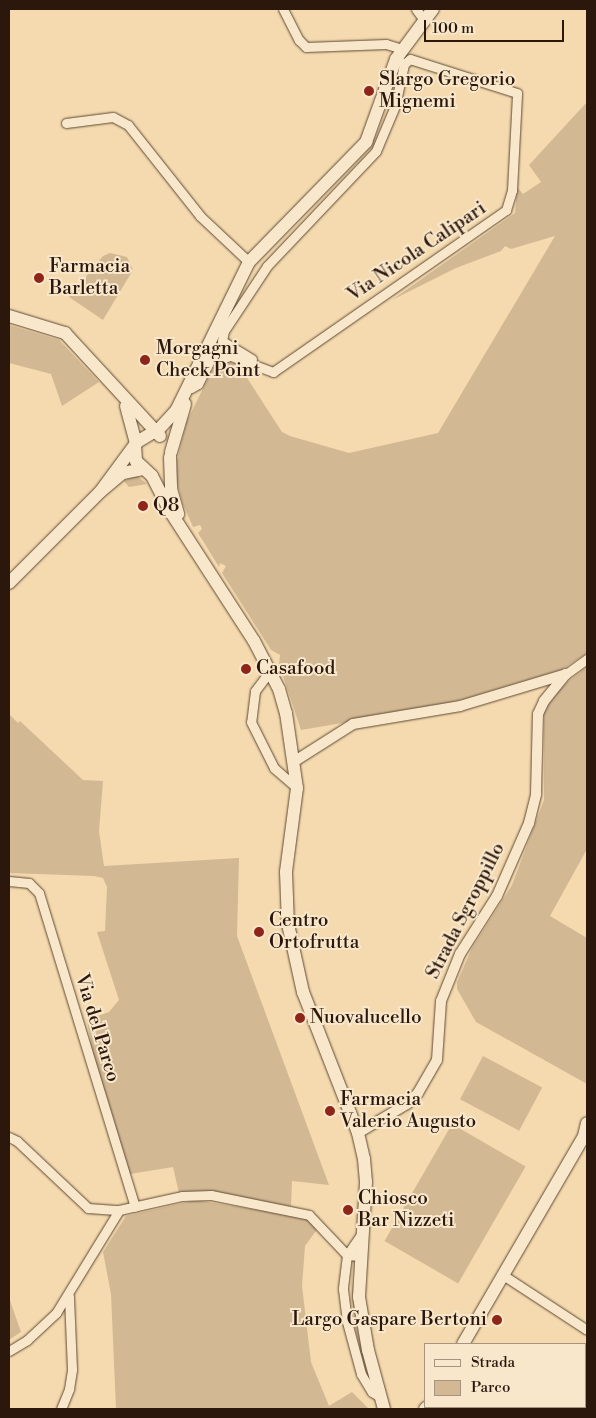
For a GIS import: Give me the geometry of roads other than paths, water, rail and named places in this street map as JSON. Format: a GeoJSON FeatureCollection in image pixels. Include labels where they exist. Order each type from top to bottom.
{"type":"FeatureCollection","features":[{"type":"Feature","properties":{"kind":"main road"},"geometry":{"type":"LineString","coordinates":[[100,492],[135,445],[155,434],[176,411],[207,347],[220,329],[250,262],[362,146],[375,120],[400,57],[433,9]]}},
{"type":"Feature","properties":{"kind":"main road"},"geometry":{"type":"LineString","coordinates":[[9,316],[65,333],[155,434],[168,443],[171,454],[171,489],[180,524]]}},
{"type":"Feature","properties":{"kind":"main road"},"geometry":{"type":"LineString","coordinates":[[9,583],[100,492],[123,473],[162,468],[171,454],[194,372]]}},
{"type":"Feature","properties":{"kind":"main road"},"geometry":{"type":"LineString","coordinates":[[120,395],[133,422],[136,461],[144,470],[242,620],[270,671],[286,713],[295,761],[297,788],[286,872],[293,958],[358,1133],[366,1182],[362,1233],[353,1256],[362,1322],[379,1396],[384,1409]]}},
{"type":"Feature","properties":{"kind":"main road"},"geometry":{"type":"LineString","coordinates":[[140,417],[159,417],[176,411]]}},
{"type":"Feature","properties":{"kind":"main road"},"geometry":{"type":"LineString","coordinates":[[464,1343],[586,1131]]}},
{"type":"Feature","properties":{"kind":"main road"},"geometry":{"type":"LineString","coordinates":[[372,1367],[393,1409]]}},
{"type":"Feature","properties":{"kind":"street"},"geometry":{"type":"LineString","coordinates":[[256,363],[242,351],[222,341],[220,329],[267,266],[376,151],[395,106],[400,57],[386,44],[306,47],[298,40],[284,9]]}},
{"type":"Feature","properties":{"kind":"street"},"geometry":{"type":"LineString","coordinates":[[416,9],[424,20]]}},
{"type":"Feature","properties":{"kind":"street","name":"Via Nicola Calipari"},"geometry":{"type":"LineString","coordinates":[[207,347],[256,363],[263,370],[272,372],[496,218],[509,205],[519,98],[517,93],[400,57]]}},
{"type":"Feature","properties":{"kind":"street"},"geometry":{"type":"LineString","coordinates":[[66,124],[113,117],[128,125],[200,216],[250,262]]}},
{"type":"Feature","properties":{"kind":"street"},"geometry":{"type":"LineString","coordinates":[[191,388],[198,384],[212,357],[237,357]]}},
{"type":"Feature","properties":{"kind":"street","name":"Strada Sgroppillo"},"geometry":{"type":"LineString","coordinates":[[358,1133],[373,1126],[412,1098],[437,1060],[441,1001],[460,954],[497,896],[528,823],[536,794],[538,714],[544,701],[566,674],[587,659]]}},
{"type":"Feature","properties":{"kind":"street"},"geometry":{"type":"LineString","coordinates":[[270,671],[255,691],[251,722],[274,768],[297,788]]}},
{"type":"Feature","properties":{"kind":"street"},"geometry":{"type":"LineString","coordinates":[[295,761],[353,724],[460,706],[566,674]]}},
{"type":"Feature","properties":{"kind":"street","name":"Via del Parco"},"geometry":{"type":"LineString","coordinates":[[9,881],[29,883],[39,894],[135,1207]]}},
{"type":"Feature","properties":{"kind":"street"},"geometry":{"type":"LineString","coordinates":[[9,1137],[23,1146],[88,1208],[119,1210],[203,1194],[303,1213],[314,1218],[353,1256],[343,1289],[347,1322],[361,1374],[372,1392],[379,1396]]}},
{"type":"Feature","properties":{"kind":"street"},"geometry":{"type":"LineString","coordinates":[[9,1351],[42,1328],[68,1296],[119,1210]]}},
{"type":"Feature","properties":{"kind":"street"},"geometry":{"type":"LineString","coordinates":[[503,1274],[587,1330]]}},
{"type":"Feature","properties":{"kind":"street"},"geometry":{"type":"LineString","coordinates":[[61,1409],[70,1389],[72,1369],[68,1296]]}},
{"type":"Feature","properties":{"kind":"place","name":"Slargo Gregorio Mignemi"},"geometry":{"type":"Point","coordinates":[369,91]}},
{"type":"Feature","properties":{"kind":"place","name":"Farmacia Barletta"},"geometry":{"type":"Point","coordinates":[39,278]}},
{"type":"Feature","properties":{"kind":"place","name":"Morgagni Check Point"},"geometry":{"type":"Point","coordinates":[145,360]}},
{"type":"Feature","properties":{"kind":"place","name":"Q8"},"geometry":{"type":"Point","coordinates":[143,506]}},
{"type":"Feature","properties":{"kind":"place","name":"Casafood"},"geometry":{"type":"Point","coordinates":[246,669]}},
{"type":"Feature","properties":{"kind":"place","name":"Centro Ortofrutta"},"geometry":{"type":"Point","coordinates":[259,932]}},
{"type":"Feature","properties":{"kind":"place","name":"Nuovalucello"},"geometry":{"type":"Point","coordinates":[300,1018]}},
{"type":"Feature","properties":{"kind":"place","name":"Farmacia Valerio Augusto"},"geometry":{"type":"Point","coordinates":[330,1111]}},
{"type":"Feature","properties":{"kind":"place","name":"Chiosco Bar Nizzeti"},"geometry":{"type":"Point","coordinates":[348,1210]}},
{"type":"Feature","properties":{"kind":"place","name":"Largo Gaspare Bertoni"},"geometry":{"type":"Point","coordinates":[497,1320]}}]}
